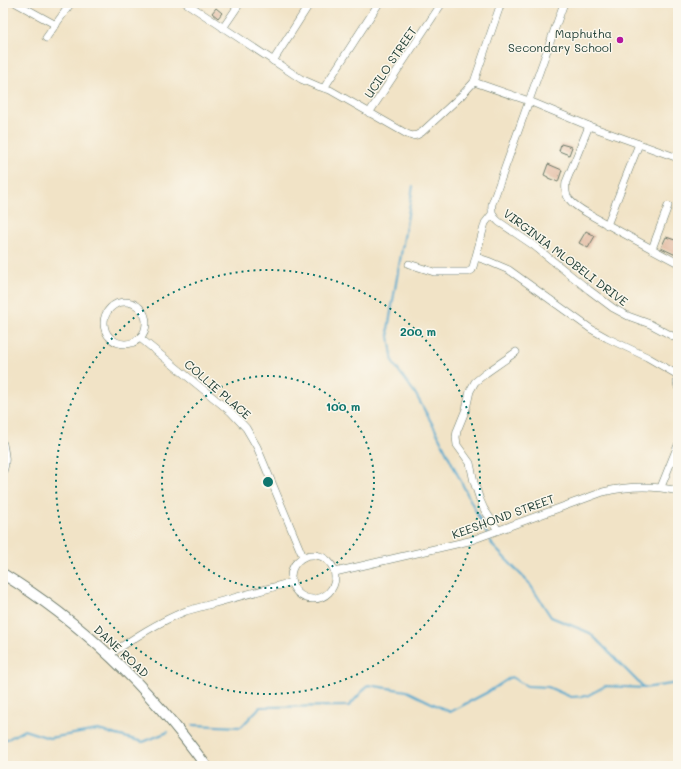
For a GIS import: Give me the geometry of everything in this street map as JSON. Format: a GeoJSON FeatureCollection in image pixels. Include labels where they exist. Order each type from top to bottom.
{"type":"FeatureCollection","features":[{"type":"Feature","properties":{"kind":"street"},"geometry":{"type":"LineString","coordinates":[[16,3],[56,25]]}},
{"type":"Feature","properties":{"kind":"street"},"geometry":{"type":"LineString","coordinates":[[46,38],[71,3]]}},
{"type":"Feature","properties":{"kind":"street"},"geometry":{"type":"LineString","coordinates":[[186,3],[309,83],[338,94],[369,113],[412,136],[417,135],[427,128],[474,82],[501,3]]}},
{"type":"Feature","properties":{"kind":"street"},"geometry":{"type":"LineString","coordinates":[[223,28],[240,3]]}},
{"type":"Feature","properties":{"kind":"street"},"geometry":{"type":"LineString","coordinates":[[273,61],[310,3]]}},
{"type":"Feature","properties":{"kind":"street"},"geometry":{"type":"LineString","coordinates":[[324,88],[379,3]]}},
{"type":"Feature","properties":{"kind":"street","name":"UCILO STREET"},"geometry":{"type":"LineString","coordinates":[[369,113],[442,3]]}},
{"type":"Feature","properties":{"kind":"street","name":"VIRGINIA MLOBELI DRIVE"},"geometry":{"type":"LineString","coordinates":[[564,3],[492,204],[492,214],[499,222],[533,244],[613,308],[628,316],[650,324],[678,339]]}},
{"type":"Feature","properties":{"kind":"street"},"geometry":{"type":"LineString","coordinates":[[474,82],[529,101],[589,126],[678,158]]}},
{"type":"Feature","properties":{"kind":"street"},"geometry":{"type":"LineString","coordinates":[[589,126],[566,182],[566,194],[569,200],[574,205],[607,225],[678,263]]}},
{"type":"Feature","properties":{"kind":"street"},"geometry":{"type":"LineString","coordinates":[[607,225],[640,144]]}},
{"type":"Feature","properties":{"kind":"street"},"geometry":{"type":"LineString","coordinates":[[652,249],[668,206]]}},
{"type":"Feature","properties":{"kind":"street"},"geometry":{"type":"LineString","coordinates":[[409,264],[434,272],[468,272],[472,270],[485,223],[492,214]]}},
{"type":"Feature","properties":{"kind":"street"},"geometry":{"type":"LineString","coordinates":[[476,257],[509,270],[591,329],[646,357],[678,376],[678,387]]}},
{"type":"Feature","properties":{"kind":"street"},"geometry":{"type":"LineString","coordinates":[[124,302],[131,303],[138,307],[145,318],[146,325],[140,338],[128,345],[121,345],[109,338],[103,325],[104,318],[111,307],[118,303],[124,302]]}},
{"type":"Feature","properties":{"kind":"street","name":"COLLIE PLACE"},"geometry":{"type":"LineString","coordinates":[[140,338],[231,412],[246,428],[257,447],[303,557]]}},
{"type":"Feature","properties":{"kind":"street"},"geometry":{"type":"LineString","coordinates":[[498,530],[484,509],[474,482],[470,463],[457,445],[456,436],[466,409],[470,391],[475,382],[516,352]]}},
{"type":"Feature","properties":{"kind":"street"},"geometry":{"type":"LineString","coordinates":[[3,444],[6,463],[3,472]]}},
{"type":"Feature","properties":{"kind":"street"},"geometry":{"type":"LineString","coordinates":[[661,487],[678,445]]}},
{"type":"Feature","properties":{"kind":"street","name":"KEESHOND STREET"},"geometry":{"type":"LineString","coordinates":[[335,572],[447,547],[488,535],[603,492],[620,488],[638,487],[661,487],[678,491]]}},
{"type":"Feature","properties":{"kind":"street"},"geometry":{"type":"LineString","coordinates":[[314,554],[325,558],[333,566],[336,578],[335,585],[332,590],[322,598],[315,600],[303,597],[294,588],[291,576],[292,570],[298,560],[303,557],[314,554]]}},
{"type":"Feature","properties":{"kind":"street","name":"DANE ROAD"},"geometry":{"type":"LineString","coordinates":[[3,574],[66,618],[109,655],[155,702],[206,766]]}},
{"type":"Feature","properties":{"kind":"street"},"geometry":{"type":"LineString","coordinates":[[109,655],[154,626],[186,611],[292,582]]}},
{"type":"Feature","properties":{"kind":"building"},"geometry":{"type":"Polygon","coordinates":[[[216,8],[222,13],[218,18],[212,13],[216,8]]]}},
{"type":"Feature","properties":{"kind":"building"},"geometry":{"type":"Polygon","coordinates":[[[561,144],[572,147],[569,155],[559,151],[561,144]]]}},
{"type":"Feature","properties":{"kind":"building"},"geometry":{"type":"Polygon","coordinates":[[[548,164],[562,170],[558,182],[544,175],[548,164]]]}},
{"type":"Feature","properties":{"kind":"building"},"geometry":{"type":"Polygon","coordinates":[[[586,231],[595,236],[588,248],[579,243],[586,231]]]}},
{"type":"Feature","properties":{"kind":"building"},"geometry":{"type":"Polygon","coordinates":[[[666,237],[678,241],[678,256],[661,248],[666,237]]]}},
{"type":"Feature","properties":{"kind":"waterway"},"geometry":{"type":"LineString","coordinates":[[413,186],[388,329],[393,363],[415,393],[435,429],[493,546],[529,583],[551,617],[590,633],[644,688],[678,683]]}},
{"type":"Feature","properties":{"kind":"waterway"},"geometry":{"type":"LineString","coordinates":[[193,725],[241,727],[260,707],[349,706],[368,685],[407,691],[450,712],[488,692],[511,677],[527,686],[548,687],[571,697],[587,696],[605,686],[644,688]]}},
{"type":"Feature","properties":{"kind":"waterway"},"geometry":{"type":"LineString","coordinates":[[3,739],[8,739],[24,730],[49,738],[98,730],[143,742],[168,732]]}},
{"type":"Feature","properties":{"kind":"place","name":"Maphutha Secondary School"},"geometry":{"type":"Point","coordinates":[620,40]}}]}
